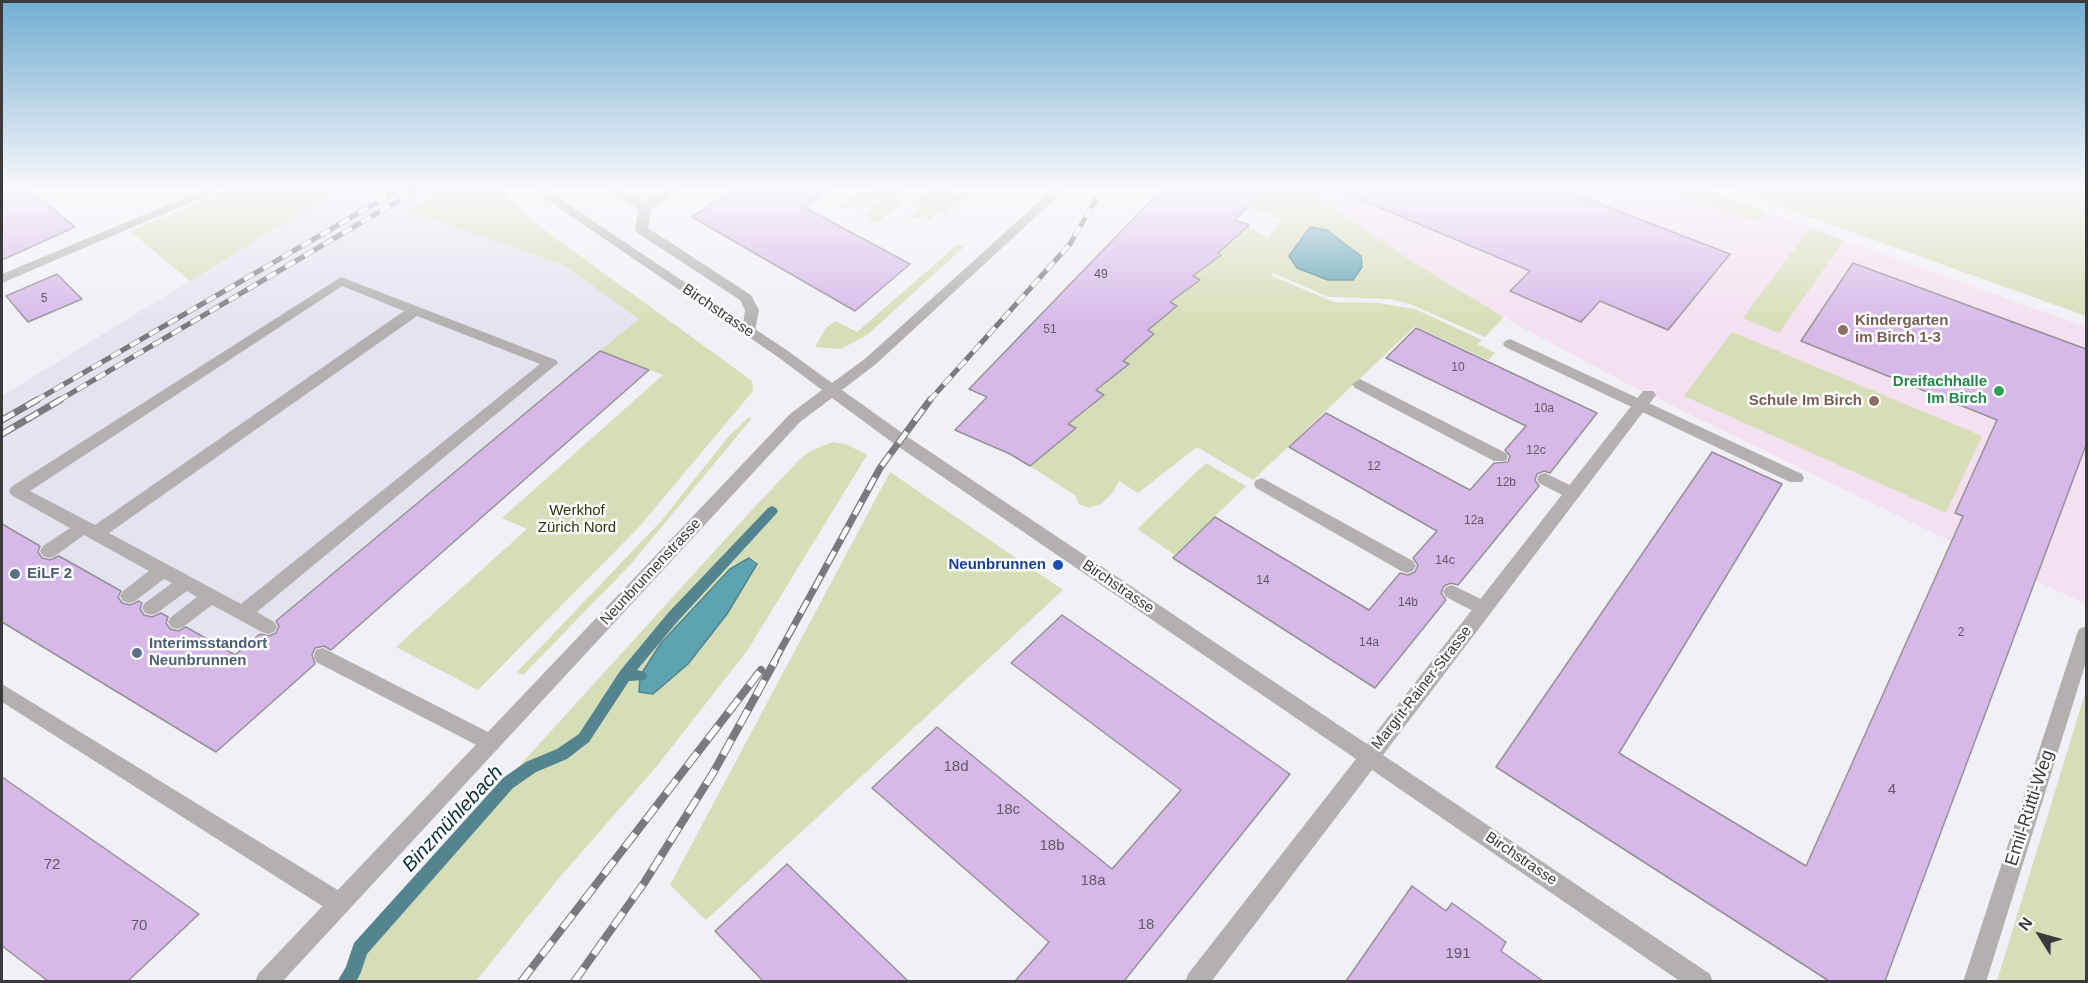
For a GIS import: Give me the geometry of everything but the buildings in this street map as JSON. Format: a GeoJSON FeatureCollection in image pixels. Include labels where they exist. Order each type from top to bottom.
{"type":"FeatureCollection","features":[{"type":"Feature","properties":{"kind":"street"},"geometry":{"type":"LineString","coordinates":[[2,279],[107,235]]}},
{"type":"Feature","properties":{"kind":"street","name":"Birchstrasse"},"geometry":{"type":"LineString","coordinates":[[605,235],[899,439],[1702,981]]}},
{"type":"Feature","properties":{"kind":"street"},"geometry":{"type":"LineString","coordinates":[[650,235],[746,298],[752,310],[749,333]]}},
{"type":"Feature","properties":{"kind":"street","name":"Neunbrunnenstrasse"},"geometry":{"type":"LineString","coordinates":[[267,981],[795,418],[871,361],[1010,235]]}},
{"type":"Feature","properties":{"kind":"street"},"geometry":{"type":"LineString","coordinates":[[243,613],[551,363],[341,281],[17,491],[268,627]]}},
{"type":"Feature","properties":{"kind":"street"},"geometry":{"type":"LineString","coordinates":[[49,551],[90,530],[415,310]]}},
{"type":"Feature","properties":{"kind":"street"},"geometry":{"type":"LineString","coordinates":[[1510,344],[1644,400],[1796,478]]}},
{"type":"Feature","properties":{"kind":"street"},"geometry":{"type":"LineString","coordinates":[[1360,384],[1500,456]]}},
{"type":"Feature","properties":{"kind":"street","name":"Margrit-Rainer-Strasse"},"geometry":{"type":"LineString","coordinates":[[1196,981],[1644,400]]}},
{"type":"Feature","properties":{"kind":"street"},"geometry":{"type":"LineString","coordinates":[[1545,479],[1572,493]]}},
{"type":"Feature","properties":{"kind":"street"},"geometry":{"type":"LineString","coordinates":[[1262,484],[1407,566]]}},
{"type":"Feature","properties":{"kind":"street"},"geometry":{"type":"LineString","coordinates":[[129,596],[163,570]]}},
{"type":"Feature","properties":{"kind":"street"},"geometry":{"type":"LineString","coordinates":[[151,608],[186,582]]}},
{"type":"Feature","properties":{"kind":"street"},"geometry":{"type":"LineString","coordinates":[[1452,592],[1484,608]]}},
{"type":"Feature","properties":{"kind":"street"},"geometry":{"type":"LineString","coordinates":[[177,622],[211,596]]}},
{"type":"Feature","properties":{"kind":"street","name":"Emil-Rütti-Weg"},"geometry":{"type":"LineString","coordinates":[[1974,981],[2086,634]]}},
{"type":"Feature","properties":{"kind":"street"},"geometry":{"type":"LineString","coordinates":[[323,656],[491,743]]}},
{"type":"Feature","properties":{"kind":"street"},"geometry":{"type":"LineString","coordinates":[[2,692],[338,903]]}},
{"type":"Feature","properties":{"kind":"shaded area"},"geometry":{"type":"Polygon","coordinates":[[[265,235],[477,235],[565,266],[640,319],[601,351],[649,370],[216,752],[2,622],[2,396],[265,235]]]}},
{"type":"Feature","properties":{"kind":"shaded area","name":"Schule Im Birch"},"geometry":{"type":"Polygon","coordinates":[[[1373,235],[1831,235],[2086,327],[2086,604],[1944,538],[1626,383],[1516,324],[1416,264],[1373,235]]]}},
{"type":"Feature","properties":{"kind":"green space"},"geometry":{"type":"Polygon","coordinates":[[[135,235],[265,235],[190,281],[135,235]]]}},
{"type":"Feature","properties":{"kind":"green space","name":"Werkhof Zürich Nord"},"geometry":{"type":"Polygon","coordinates":[[[477,235],[552,235],[752,381],[753,391],[639,527],[478,690],[396,647],[527,529],[502,518],[663,375],[600,351],[639,319],[565,266],[477,235]]]}},
{"type":"Feature","properties":{"kind":"green space"},"geometry":{"type":"Polygon","coordinates":[[[1236,235],[1264,235],[1268,237],[1270,235],[1373,235],[1504,317],[1485,337],[1410,304],[1388,299],[1329,297],[1273,273],[1272,276],[1334,302],[1379,303],[1415,309],[1482,340],[1477,344],[1495,353],[1488,360],[1415,326],[1253,480],[1197,447],[1138,493],[1119,481],[1113,492],[1101,504],[1089,508],[1078,504],[1076,496],[1030,466],[1075,428],[1068,424],[1103,395],[1096,390],[1128,364],[1123,361],[1154,334],[1148,330],[1177,306],[1170,302],[1200,280],[1193,276],[1221,255],[1214,251],[1236,235]],[[1348,248],[1328,280],[1353,280],[1362,267],[1360,255],[1348,248]]]}},
{"type":"Feature","properties":{"kind":"green space"},"geometry":{"type":"Polygon","coordinates":[[[1805,235],[1829,235],[1844,240],[1779,333],[1743,318],[1805,235]]]}},
{"type":"Feature","properties":{"kind":"green space"},"geometry":{"type":"Polygon","coordinates":[[[1860,235],[2086,235],[2086,316],[1860,235]]]}},
{"type":"Feature","properties":{"kind":"green space"},"geometry":{"type":"Polygon","coordinates":[[[958,244],[964,247],[867,335],[841,349],[815,347],[826,328],[835,321],[857,332],[958,244]]]}},
{"type":"Feature","properties":{"kind":"green space"},"geometry":{"type":"Polygon","coordinates":[[[1732,332],[1982,436],[1946,513],[1684,396],[1732,332]]]}},
{"type":"Feature","properties":{"kind":"green space"},"geometry":{"type":"Polygon","coordinates":[[[749,417],[752,418],[630,565],[523,675],[517,672],[662,520],[729,436],[749,417]]]}},
{"type":"Feature","properties":{"kind":"green space"},"geometry":{"type":"Polygon","coordinates":[[[832,442],[846,444],[867,455],[747,651],[656,767],[559,878],[476,981],[340,982],[351,951],[750,512],[801,458],[832,442]]]}},
{"type":"Feature","properties":{"kind":"green space"},"geometry":{"type":"Polygon","coordinates":[[[1206,463],[1246,486],[1175,555],[1137,529],[1206,463]]]}},
{"type":"Feature","properties":{"kind":"green space"},"geometry":{"type":"Polygon","coordinates":[[[890,472],[1063,590],[706,920],[670,885],[890,472]]]}},
{"type":"Feature","properties":{"kind":"green space"},"geometry":{"type":"Polygon","coordinates":[[[2086,690],[2086,981],[1997,981],[2086,690]]]}},
{"type":"Feature","properties":{"kind":"water"},"geometry":{"type":"Polygon","coordinates":[[[1304,235],[1333,235],[1361,256],[1362,267],[1353,280],[1328,280],[1297,268],[1289,256],[1304,235]]]}},
{"type":"Feature","properties":{"kind":"water"},"geometry":{"type":"Polygon","coordinates":[[[749,558],[757,564],[727,614],[688,664],[653,694],[639,692],[640,676],[661,643],[730,569],[749,558]]]}},
{"type":"Feature","properties":{"kind":"waterway","name":"Binzmühlebach"},"geometry":{"type":"LineString","coordinates":[[625,675],[673,617],[772,511]]}},
{"type":"Feature","properties":{"kind":"waterway","name":"Binzmühlebach"},"geometry":{"type":"LineString","coordinates":[[345,982],[353,972],[360,949],[508,783],[531,767],[562,754],[584,738],[625,675]]}},
{"type":"Feature","properties":{"kind":"waterway"},"geometry":{"type":"LineString","coordinates":[[625,675],[640,676]]}},
{"type":"Feature","properties":{"kind":"railway"},"geometry":{"type":"LineString","coordinates":[[35,401],[321,235]]}},
{"type":"Feature","properties":{"kind":"railway"},"geometry":{"type":"LineString","coordinates":[[58,401],[340,235]]}},
{"type":"Feature","properties":{"kind":"railway"},"geometry":{"type":"LineString","coordinates":[[929,401],[1070,244],[1075,235]]}},
{"type":"Feature","properties":{"kind":"railway"},"geometry":{"type":"LineString","coordinates":[[2,420],[37,400]]}},
{"type":"Feature","properties":{"kind":"railway"},"geometry":{"type":"LineString","coordinates":[[2,434],[60,400]]}},
{"type":"Feature","properties":{"kind":"railway"},"geometry":{"type":"LineString","coordinates":[[774,662],[880,468],[930,400]]}},
{"type":"Feature","properties":{"kind":"railway"},"geometry":{"type":"LineString","coordinates":[[574,982],[644,883],[713,773],[775,661]]}},
{"type":"Feature","properties":{"kind":"railway"},"geometry":{"type":"LineString","coordinates":[[521,982],[761,670]]}},
{"type":"Feature","properties":{"kind":"place","name":"Kindergarten im Birch 1-3"},"geometry":{"type":"Point","coordinates":[1843,330]}},
{"type":"Feature","properties":{"kind":"place","name":"Dreifachhalle Im Birch"},"geometry":{"type":"Point","coordinates":[1999,391]}},
{"type":"Feature","properties":{"kind":"place","name":"Schule Im Birch"},"geometry":{"type":"Point","coordinates":[1874,401]}},
{"type":"Feature","properties":{"kind":"place","name":"Neunbrunnen"},"geometry":{"type":"Point","coordinates":[1058,565]}},
{"type":"Feature","properties":{"kind":"place","name":"EiLF 2"},"geometry":{"type":"Point","coordinates":[15,574]}},
{"type":"Feature","properties":{"kind":"place","name":"Interimsstandort Neunbrunnen"},"geometry":{"type":"Point","coordinates":[137,653]}}]}
